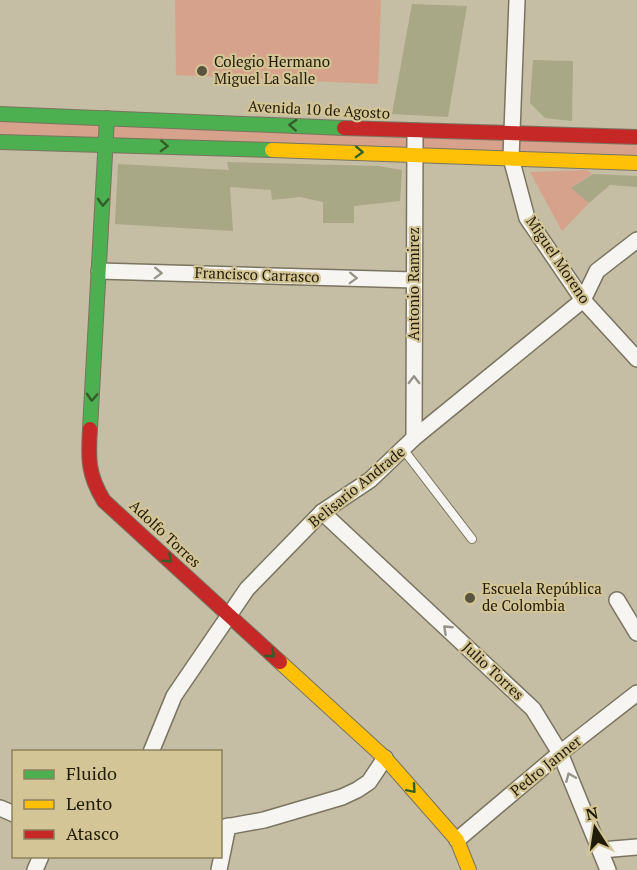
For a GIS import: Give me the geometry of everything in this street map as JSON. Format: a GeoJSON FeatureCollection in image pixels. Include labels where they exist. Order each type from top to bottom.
{"type":"FeatureCollection","features":[{"type":"Feature","properties":{"kind":"main road","name":"Avenida 10 de Agosto"},"geometry":{"type":"LineString","coordinates":[[0,114],[415,131],[637,137]]}},
{"type":"Feature","properties":{"kind":"main road","name":"Adolfo Torres"},"geometry":{"type":"LineString","coordinates":[[107,117],[88,460],[89,474],[95,487],[104,501],[385,758],[457,840],[469,870]]}},
{"type":"Feature","properties":{"kind":"main road"},"geometry":{"type":"LineString","coordinates":[[0,142],[637,163]]}},
{"type":"Feature","properties":{"kind":"street","name":"Miguel Moreno"},"geometry":{"type":"LineString","coordinates":[[517,0],[511,158],[527,218],[583,300],[637,359]]}},
{"type":"Feature","properties":{"kind":"street","name":"Antonio Ramirez"},"geometry":{"type":"LineString","coordinates":[[414,438],[415,131]]}},
{"type":"Feature","properties":{"kind":"street","name":"Belisario Andrade"},"geometry":{"type":"LineString","coordinates":[[152,750],[174,696],[247,588],[322,512],[370,480],[414,438],[583,300],[597,272],[637,240]]}},
{"type":"Feature","properties":{"kind":"street","name":"Francisco Carrasco"},"geometry":{"type":"LineString","coordinates":[[99,271],[414,280]]}},
{"type":"Feature","properties":{"kind":"street","name":"Julio Torres"},"geometry":{"type":"LineString","coordinates":[[322,512],[533,709],[560,753],[608,870]]}},
{"type":"Feature","properties":{"kind":"street"},"geometry":{"type":"LineString","coordinates":[[617,600],[637,633]]}},
{"type":"Feature","properties":{"kind":"street","name":"Pedro Janner"},"geometry":{"type":"LineString","coordinates":[[457,840],[560,753],[637,693]]}},
{"type":"Feature","properties":{"kind":"street"},"geometry":{"type":"LineString","coordinates":[[222,844],[224,827],[264,820],[342,797],[357,790],[369,782],[385,758]]}},
{"type":"Feature","properties":{"kind":"street"},"geometry":{"type":"LineString","coordinates":[[601,850],[637,847]]}},
{"type":"Feature","properties":{"kind":"lane"},"geometry":{"type":"LineString","coordinates":[[403,449],[472,539]]}},
{"type":"Feature","properties":{"kind":"shaded area"},"geometry":{"type":"Polygon","coordinates":[[[175,0],[381,0],[378,84],[176,75],[175,0]]]}},
{"type":"Feature","properties":{"kind":"shaded area"},"geometry":{"type":"Polygon","coordinates":[[[0,114],[637,137],[637,163],[0,142],[0,114]]]}},
{"type":"Feature","properties":{"kind":"shaded area"},"geometry":{"type":"Polygon","coordinates":[[[587,170],[592,174],[572,187],[589,203],[562,231],[530,172],[587,170]]]}},
{"type":"Feature","properties":{"kind":"building"},"geometry":{"type":"Polygon","coordinates":[[[412,4],[467,6],[448,117],[392,114],[412,4]]]}},
{"type":"Feature","properties":{"kind":"building"},"geometry":{"type":"Polygon","coordinates":[[[533,60],[573,61],[572,121],[545,118],[530,103],[533,60]]]}},
{"type":"Feature","properties":{"kind":"building"},"geometry":{"type":"Polygon","coordinates":[[[227,162],[378,166],[402,170],[400,201],[354,206],[354,223],[323,223],[323,202],[300,197],[272,200],[271,190],[230,187],[233,231],[115,224],[118,164],[229,170],[227,162]]]}},
{"type":"Feature","properties":{"kind":"building"},"geometry":{"type":"Polygon","coordinates":[[[593,174],[637,176],[637,187],[610,185],[589,203],[571,188],[593,174]]]}},
{"type":"Feature","properties":{"kind":"traffic: fast"},"geometry":{"type":"LineString","coordinates":[[0,114],[344,128]]}},
{"type":"Feature","properties":{"kind":"traffic: fast"},"geometry":{"type":"LineString","coordinates":[[90,429],[107,118]]}},
{"type":"Feature","properties":{"kind":"traffic: fast"},"geometry":{"type":"LineString","coordinates":[[0,142],[272,150]]}},
{"type":"Feature","properties":{"kind":"traffic: slow"},"geometry":{"type":"LineString","coordinates":[[272,150],[637,163]]}},
{"type":"Feature","properties":{"kind":"traffic: slow"},"geometry":{"type":"LineString","coordinates":[[280,662],[385,758],[457,840],[469,870]]}},
{"type":"Feature","properties":{"kind":"traffic: jam"},"geometry":{"type":"LineString","coordinates":[[344,128],[637,137]]}},
{"type":"Feature","properties":{"kind":"traffic: jam"},"geometry":{"type":"LineString","coordinates":[[90,429],[90,466],[104,501],[280,662]]}},
{"type":"Feature","properties":{"kind":"place","name":"Colegio Hermano Miguel La Salle"},"geometry":{"type":"Point","coordinates":[202,71]}},
{"type":"Feature","properties":{"kind":"place","name":"Escuela República de Colombia"},"geometry":{"type":"Point","coordinates":[470,598]}}]}
